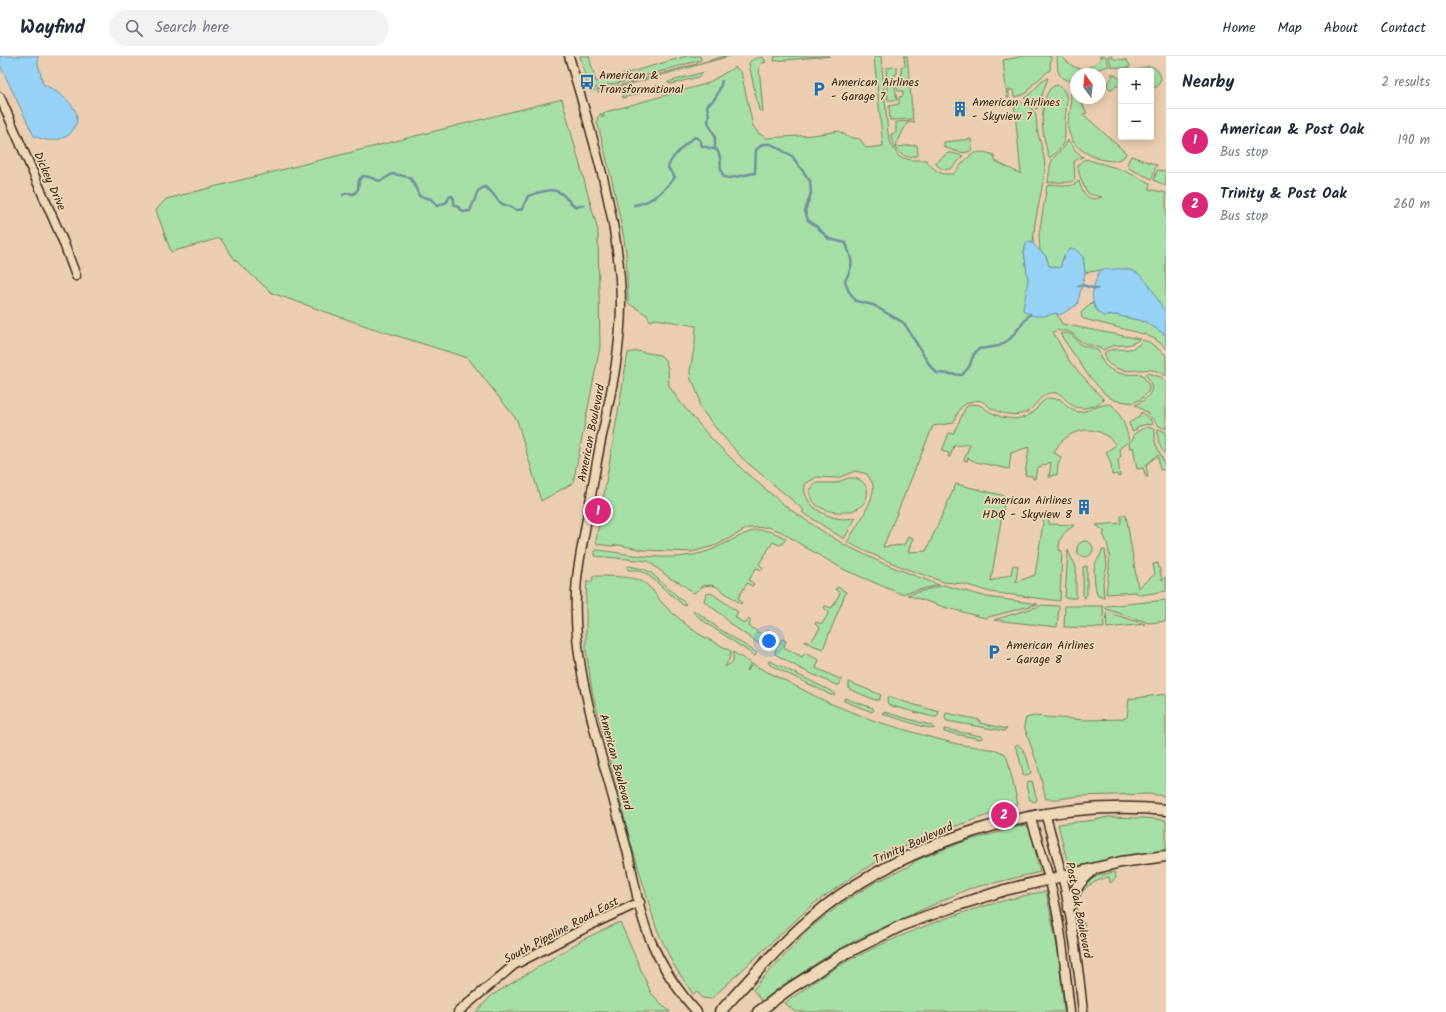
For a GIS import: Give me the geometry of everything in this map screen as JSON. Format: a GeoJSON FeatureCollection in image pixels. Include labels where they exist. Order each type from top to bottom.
{"type":"FeatureCollection","features":[{"type":"Feature","properties":{"kind":"main road","name":"Trinity Boulevard"},"geometry":{"type":"LineString","coordinates":[[720,1012],[771,956],[805,924],[839,897],[873,876],[916,854],[960,836],[1045,813],[1116,808],[1147,808],[1166,810]]}},
{"type":"Feature","properties":{"kind":"main road"},"geometry":{"type":"LineString","coordinates":[[758,1012],[844,954],[905,924],[991,894],[1097,867],[1166,856]]}},
{"type":"Feature","properties":{"kind":"main road"},"geometry":{"type":"LineString","coordinates":[[1069,908],[1075,890],[1082,879],[1097,867]]}},
{"type":"Feature","properties":{"kind":"street","name":"American Boulevard"},"geometry":{"type":"LineString","coordinates":[[569,56],[604,183],[615,230],[618,252],[621,304],[619,342],[578,570],[576,618],[578,649],[583,683],[593,724],[650,939],[660,960],[677,987],[697,1012]]}},
{"type":"Feature","properties":{"kind":"street","name":"Dickey Drive"},"geometry":{"type":"LineString","coordinates":[[0,97],[60,234],[76,276]]}},
{"type":"Feature","properties":{"kind":"street","name":"Post Oak Boulevard"},"geometry":{"type":"LineString","coordinates":[[1045,813],[1069,908],[1083,1012]]}},
{"type":"Feature","properties":{"kind":"street","name":"Post Oak Boulevard"},"geometry":{"type":"LineString","coordinates":[[1030,816],[1049,879],[1064,956],[1070,1012]]}},
{"type":"Feature","properties":{"kind":"street","name":"South Pipeline Road East"},"geometry":{"type":"LineString","coordinates":[[458,1012],[514,966],[591,925],[640,902]]}},
{"type":"Feature","properties":{"kind":"street"},"geometry":{"type":"LineString","coordinates":[[1064,956],[1078,968],[1073,970],[1069,975],[1067,982]]}},
{"type":"Feature","properties":{"kind":"green space"},"geometry":{"type":"Polygon","coordinates":[[[580,56],[589,56],[596,82],[687,56],[700,56],[701,60],[627,81],[595,88],[595,90],[591,92],[588,87],[580,56]]]}},
{"type":"Feature","properties":{"kind":"green space"},"geometry":{"type":"Polygon","coordinates":[[[725,56],[730,56],[598,93],[597,90],[621,85],[725,56]]]}},
{"type":"Feature","properties":{"kind":"green space"},"geometry":{"type":"Polygon","coordinates":[[[775,56],[830,56],[774,61],[775,56]]]}},
{"type":"Feature","properties":{"kind":"green space"},"geometry":{"type":"Polygon","coordinates":[[[874,56],[881,56],[888,134],[891,144],[899,157],[911,160],[926,160],[940,173],[953,174],[966,159],[975,153],[980,152],[994,155],[995,161],[1021,174],[1014,102],[1021,102],[1032,109],[1036,115],[1037,129],[1045,167],[1033,243],[1027,242],[1024,251],[1028,280],[1056,313],[1062,324],[1140,339],[1130,344],[1112,346],[1103,350],[1081,341],[1068,331],[1058,330],[1053,332],[1070,362],[1104,400],[1091,407],[1077,407],[1068,402],[1060,394],[1050,393],[1041,398],[1026,412],[1014,415],[1006,414],[991,408],[979,400],[962,406],[953,423],[933,426],[883,547],[904,545],[908,536],[913,538],[908,552],[926,551],[956,484],[1005,496],[991,581],[1011,574],[1013,565],[1018,566],[1016,582],[1035,575],[1044,516],[1049,516],[1049,524],[1075,525],[1065,532],[1060,541],[1059,550],[1062,551],[1060,601],[990,592],[964,584],[944,582],[904,568],[847,542],[864,514],[871,498],[873,485],[867,474],[855,471],[838,478],[817,477],[805,484],[805,492],[808,500],[821,512],[839,518],[848,519],[856,517],[844,539],[802,512],[804,510],[743,459],[714,426],[699,406],[699,398],[691,380],[690,371],[695,343],[696,326],[656,319],[650,321],[647,315],[628,303],[626,251],[612,180],[597,121],[601,113],[602,117],[604,117],[603,113],[609,111],[706,84],[735,67],[741,72],[753,126],[758,133],[767,138],[813,135],[839,131],[848,137],[860,139],[866,148],[883,146],[874,56]]]}},
{"type":"Feature","properties":{"kind":"green space"},"geometry":{"type":"Polygon","coordinates":[[[904,56],[907,56],[913,119],[890,120],[889,106],[899,104],[899,97],[903,96],[903,91],[898,91],[897,84],[902,83],[901,67],[905,66],[904,56]]]}},
{"type":"Feature","properties":{"kind":"green space"},"geometry":{"type":"Polygon","coordinates":[[[1020,56],[1051,56],[1050,70],[1033,84],[1027,93],[1014,97],[1013,90],[1009,90],[1009,98],[1007,98],[1003,60],[1020,56]]]}},
{"type":"Feature","properties":{"kind":"green space"},"geometry":{"type":"Polygon","coordinates":[[[1057,56],[1062,56],[1071,65],[1080,68],[1070,68],[1069,81],[1061,77],[1057,56]]]}},
{"type":"Feature","properties":{"kind":"green space"},"geometry":{"type":"Polygon","coordinates":[[[1100,56],[1106,56],[1109,66],[1102,68],[1085,68],[1095,64],[1100,59],[1100,56]]]}},
{"type":"Feature","properties":{"kind":"green space"},"geometry":{"type":"Polygon","coordinates":[[[1108,56],[1112,56],[1113,59],[1126,60],[1130,65],[1130,67],[1123,68],[1112,67],[1108,56]]]}},
{"type":"Feature","properties":{"kind":"green space"},"geometry":{"type":"Polygon","coordinates":[[[763,57],[766,62],[762,63],[759,67],[763,111],[761,111],[759,110],[749,64],[753,59],[763,57]]]}},
{"type":"Feature","properties":{"kind":"green space"},"geometry":{"type":"Polygon","coordinates":[[[1148,66],[1153,67],[1157,70],[1161,78],[1158,86],[1154,88],[1154,68],[1142,68],[1148,66]]]}},
{"type":"Feature","properties":{"kind":"green space"},"geometry":{"type":"Polygon","coordinates":[[[897,67],[897,74],[894,75],[895,82],[887,83],[886,68],[897,67]]]}},
{"type":"Feature","properties":{"kind":"green space"},"geometry":{"type":"Polygon","coordinates":[[[704,72],[698,77],[671,84],[668,83],[668,82],[704,72]]]}},
{"type":"Feature","properties":{"kind":"green space"},"geometry":{"type":"Polygon","coordinates":[[[1112,73],[1118,78],[1118,86],[1111,89],[1107,84],[1112,78],[1112,73]]]}},
{"type":"Feature","properties":{"kind":"green space"},"geometry":{"type":"Polygon","coordinates":[[[1048,78],[1036,109],[1024,98],[1041,82],[1048,78]]]}},
{"type":"Feature","properties":{"kind":"green space"},"geometry":{"type":"Polygon","coordinates":[[[659,85],[661,86],[660,88],[623,98],[622,96],[624,94],[659,85]]]}},
{"type":"Feature","properties":{"kind":"green space"},"geometry":{"type":"Polygon","coordinates":[[[887,85],[895,85],[897,100],[888,100],[887,85]]]}},
{"type":"Feature","properties":{"kind":"green space"},"geometry":{"type":"Polygon","coordinates":[[[1057,85],[1064,91],[1067,100],[1065,135],[1064,142],[1061,147],[1049,158],[1044,137],[1042,116],[1048,93],[1052,87],[1057,85]]]}},
{"type":"Feature","properties":{"kind":"green space"},"geometry":{"type":"Polygon","coordinates":[[[562,99],[598,231],[600,347],[573,483],[541,501],[517,420],[468,358],[369,327],[272,293],[235,260],[220,238],[171,252],[156,210],[166,199],[562,99]]]}},
{"type":"Feature","properties":{"kind":"green space"},"geometry":{"type":"Polygon","coordinates":[[[1071,104],[1082,104],[1087,113],[1083,114],[1126,153],[1124,157],[1117,160],[1104,160],[1086,153],[1076,146],[1070,136],[1069,130],[1068,122],[1071,104]]]}},
{"type":"Feature","properties":{"kind":"green space"},"geometry":{"type":"Polygon","coordinates":[[[896,122],[915,122],[907,123],[895,147],[917,145],[918,155],[903,155],[896,149],[893,144],[891,134],[896,133],[896,122]]]}},
{"type":"Feature","properties":{"kind":"green space"},"geometry":{"type":"Polygon","coordinates":[[[971,139],[972,150],[969,152],[958,152],[944,147],[944,142],[971,139]]]}},
{"type":"Feature","properties":{"kind":"green space"},"geometry":{"type":"Polygon","coordinates":[[[1068,140],[1076,151],[1083,157],[1074,161],[1075,180],[1068,182],[1048,183],[1052,160],[1065,146],[1068,140]]]}},
{"type":"Feature","properties":{"kind":"green space"},"geometry":{"type":"Polygon","coordinates":[[[948,153],[963,156],[957,163],[947,170],[939,167],[935,163],[948,153]]]}},
{"type":"Feature","properties":{"kind":"green space"},"geometry":{"type":"Polygon","coordinates":[[[1131,156],[1157,165],[1152,179],[1130,169],[1127,164],[1131,156]]]}},
{"type":"Feature","properties":{"kind":"green space"},"geometry":{"type":"Polygon","coordinates":[[[1085,159],[1120,169],[1150,183],[1149,189],[1166,193],[1166,312],[1163,310],[1142,277],[1127,269],[1106,269],[1085,273],[1083,257],[1064,255],[1060,269],[1049,266],[1046,256],[1040,251],[1039,234],[1047,186],[1067,186],[1075,184],[1079,181],[1086,196],[1093,199],[1102,197],[1092,195],[1087,192],[1084,187],[1078,165],[1085,159]]]}},
{"type":"Feature","properties":{"kind":"green space"},"geometry":{"type":"Polygon","coordinates":[[[1157,170],[1166,171],[1166,186],[1154,180],[1157,170]]]}},
{"type":"Feature","properties":{"kind":"green space"},"geometry":{"type":"Polygon","coordinates":[[[1092,302],[1093,305],[1107,316],[1116,315],[1146,322],[1166,335],[1166,348],[1155,339],[1144,334],[1082,318],[1081,313],[1092,302]]]}},
{"type":"Feature","properties":{"kind":"green space"},"geometry":{"type":"Polygon","coordinates":[[[1066,333],[1072,335],[1081,345],[1098,350],[1102,360],[1111,370],[1126,374],[1142,374],[1149,386],[1148,392],[1141,399],[1133,403],[1114,400],[1105,394],[1088,375],[1060,334],[1066,333]]]}},
{"type":"Feature","properties":{"kind":"green space"},"geometry":{"type":"Polygon","coordinates":[[[1143,340],[1149,342],[1166,355],[1166,376],[1151,370],[1121,370],[1105,360],[1105,352],[1115,349],[1134,348],[1143,340]]]}},
{"type":"Feature","properties":{"kind":"green space"},"geometry":{"type":"Polygon","coordinates":[[[637,351],[660,355],[666,361],[669,386],[680,402],[710,437],[745,472],[788,508],[843,544],[880,562],[939,585],[901,594],[845,570],[782,532],[768,527],[748,528],[717,545],[692,552],[644,550],[618,545],[611,546],[597,544],[596,541],[628,353],[637,351]]]}},
{"type":"Feature","properties":{"kind":"green space"},"geometry":{"type":"Polygon","coordinates":[[[1147,373],[1161,377],[1166,382],[1166,429],[1159,426],[1146,412],[1135,405],[1145,399],[1150,392],[1151,384],[1145,374],[1147,373]]]}},
{"type":"Feature","properties":{"kind":"green space"},"geometry":{"type":"Polygon","coordinates":[[[1047,398],[1060,399],[1067,406],[1079,412],[1111,404],[1123,421],[1129,441],[1119,449],[1121,456],[1118,459],[1120,477],[1118,477],[1117,474],[1112,475],[1111,464],[1106,452],[1116,445],[1108,437],[1093,430],[1077,432],[1063,440],[1054,453],[1061,457],[1057,475],[1052,475],[1052,477],[1049,477],[1051,462],[1037,468],[1035,479],[1033,479],[1033,476],[1025,475],[1029,447],[1011,453],[1009,469],[976,462],[968,458],[967,461],[964,460],[970,444],[954,446],[950,457],[948,457],[949,453],[942,451],[949,433],[953,434],[966,407],[971,404],[980,405],[1001,417],[1014,419],[1025,417],[1034,412],[1047,398]]]}},
{"type":"Feature","properties":{"kind":"green space"},"geometry":{"type":"Polygon","coordinates":[[[1141,412],[1149,418],[1153,424],[1136,427],[1137,429],[1132,431],[1129,423],[1139,417],[1141,412]]]}},
{"type":"Feature","properties":{"kind":"green space"},"geometry":{"type":"Polygon","coordinates":[[[1147,427],[1155,429],[1155,442],[1166,469],[1160,470],[1158,455],[1146,465],[1148,477],[1146,477],[1143,468],[1137,469],[1133,447],[1130,449],[1129,443],[1134,438],[1133,435],[1147,427]]]}},
{"type":"Feature","properties":{"kind":"green space"},"geometry":{"type":"Polygon","coordinates":[[[1158,429],[1166,432],[1166,454],[1159,443],[1158,429]]]}},
{"type":"Feature","properties":{"kind":"green space"},"geometry":{"type":"Polygon","coordinates":[[[848,478],[859,480],[864,483],[867,488],[866,499],[860,507],[851,511],[839,512],[818,506],[812,499],[810,490],[816,483],[836,483],[848,478]]]}},
{"type":"Feature","properties":{"kind":"green space"},"geometry":{"type":"Polygon","coordinates":[[[1126,515],[1138,588],[1155,574],[1153,564],[1158,563],[1162,580],[1166,577],[1166,591],[1140,595],[1135,592],[1106,594],[1109,563],[1108,548],[1103,534],[1105,532],[1096,525],[1121,523],[1121,516],[1126,515]]]}},
{"type":"Feature","properties":{"kind":"green space"},"geometry":{"type":"Polygon","coordinates":[[[756,530],[771,532],[786,539],[779,545],[773,542],[759,564],[763,568],[762,570],[756,568],[749,580],[754,584],[752,586],[747,583],[738,598],[742,602],[741,604],[717,587],[711,585],[703,586],[694,593],[679,582],[671,579],[648,561],[595,556],[595,550],[650,557],[682,557],[709,551],[756,530]]]}},
{"type":"Feature","properties":{"kind":"green space"},"geometry":{"type":"Polygon","coordinates":[[[1082,541],[1088,541],[1093,546],[1091,555],[1088,557],[1082,557],[1077,552],[1077,546],[1082,541]]]}},
{"type":"Feature","properties":{"kind":"green space"},"geometry":{"type":"Polygon","coordinates":[[[1068,550],[1076,567],[1076,598],[1065,598],[1068,550]]]}},
{"type":"Feature","properties":{"kind":"green space"},"geometry":{"type":"Polygon","coordinates":[[[1102,550],[1105,550],[1107,565],[1103,583],[1104,598],[1098,596],[1097,594],[1094,575],[1094,567],[1102,550]]]}},
{"type":"Feature","properties":{"kind":"green space"},"geometry":{"type":"Polygon","coordinates":[[[629,566],[650,572],[686,604],[683,605],[647,574],[638,570],[628,570],[627,567],[629,566]]]}},
{"type":"Feature","properties":{"kind":"green space"},"geometry":{"type":"Polygon","coordinates":[[[1087,566],[1087,594],[1085,598],[1083,596],[1083,567],[1087,566]]]}},
{"type":"Feature","properties":{"kind":"green space"},"geometry":{"type":"Polygon","coordinates":[[[593,576],[616,576],[644,582],[667,608],[691,628],[731,651],[725,667],[733,662],[733,652],[751,663],[747,670],[748,671],[752,664],[829,703],[875,721],[957,744],[996,750],[1004,753],[1007,757],[1018,804],[1010,805],[997,812],[941,831],[891,853],[858,873],[812,905],[711,999],[702,998],[697,991],[693,994],[673,964],[656,927],[630,840],[592,691],[586,650],[586,595],[587,580],[590,582],[592,581],[593,576]]]}},
{"type":"Feature","properties":{"kind":"green space"},"geometry":{"type":"Polygon","coordinates":[[[944,585],[987,597],[1038,604],[985,618],[907,595],[944,585]]]}},
{"type":"Feature","properties":{"kind":"green space"},"geometry":{"type":"Polygon","coordinates":[[[838,587],[846,592],[823,649],[804,642],[805,640],[811,642],[820,628],[815,624],[816,622],[822,624],[829,612],[824,608],[825,606],[832,608],[840,593],[835,589],[838,587]]]}},
{"type":"Feature","properties":{"kind":"green space"},"geometry":{"type":"Polygon","coordinates":[[[711,593],[738,612],[735,617],[745,624],[749,619],[751,620],[749,626],[764,636],[768,630],[774,635],[769,645],[765,648],[729,623],[722,615],[704,601],[706,594],[711,593]]]}},
{"type":"Feature","properties":{"kind":"green space"},"geometry":{"type":"Polygon","coordinates":[[[1166,600],[1166,621],[1149,623],[1106,609],[1106,606],[1166,600]]]}},
{"type":"Feature","properties":{"kind":"green space"},"geometry":{"type":"Polygon","coordinates":[[[1043,605],[1059,606],[1057,627],[994,620],[1043,605]]]}},
{"type":"Feature","properties":{"kind":"green space"},"geometry":{"type":"Polygon","coordinates":[[[1065,606],[1103,606],[1104,628],[1064,627],[1065,606]]]}},
{"type":"Feature","properties":{"kind":"green space"},"geometry":{"type":"Polygon","coordinates":[[[694,611],[757,653],[755,656],[702,620],[693,612],[694,611]]]}},
{"type":"Feature","properties":{"kind":"green space"},"geometry":{"type":"Polygon","coordinates":[[[1106,612],[1145,624],[1107,628],[1106,612]]]}},
{"type":"Feature","properties":{"kind":"green space"},"geometry":{"type":"Polygon","coordinates":[[[782,639],[786,641],[784,647],[802,657],[805,653],[819,660],[816,668],[842,680],[839,685],[801,669],[775,654],[775,651],[782,639]]]}},
{"type":"Feature","properties":{"kind":"green space"},"geometry":{"type":"Polygon","coordinates":[[[770,661],[833,692],[835,695],[831,695],[770,665],[768,662],[770,661]]]}},
{"type":"Feature","properties":{"kind":"green space"},"geometry":{"type":"Polygon","coordinates":[[[849,682],[881,695],[879,700],[875,700],[849,689],[849,682]]]}},
{"type":"Feature","properties":{"kind":"green space"},"geometry":{"type":"Polygon","coordinates":[[[1166,694],[1166,796],[1148,794],[1077,796],[1059,799],[1046,799],[1037,763],[1024,726],[1026,718],[1034,716],[1085,720],[1123,719],[1127,717],[1129,699],[1166,694]]]}},
{"type":"Feature","properties":{"kind":"green space"},"geometry":{"type":"Polygon","coordinates":[[[888,697],[939,712],[937,717],[933,717],[892,706],[888,704],[888,697]]]}},
{"type":"Feature","properties":{"kind":"green space"},"geometry":{"type":"Polygon","coordinates":[[[844,698],[873,708],[874,710],[872,712],[844,701],[844,698]]]}},
{"type":"Feature","properties":{"kind":"green space"},"geometry":{"type":"Polygon","coordinates":[[[884,712],[933,726],[934,729],[882,713],[884,712]]]}},
{"type":"Feature","properties":{"kind":"green space"},"geometry":{"type":"Polygon","coordinates":[[[946,713],[980,720],[980,723],[1007,729],[1004,731],[947,721],[945,718],[946,713]]]}},
{"type":"Feature","properties":{"kind":"green space"},"geometry":{"type":"Polygon","coordinates":[[[944,729],[981,736],[982,738],[944,732],[944,729]]]}},
{"type":"Feature","properties":{"kind":"green space"},"geometry":{"type":"Polygon","coordinates":[[[1017,744],[1025,753],[1031,773],[1024,776],[1015,746],[1017,744]]]}},
{"type":"Feature","properties":{"kind":"green space"},"geometry":{"type":"Polygon","coordinates":[[[1032,781],[1037,800],[1035,802],[1030,800],[1026,786],[1027,782],[1032,781]]]}},
{"type":"Feature","properties":{"kind":"green space"},"geometry":{"type":"Polygon","coordinates":[[[1108,817],[1166,820],[1166,850],[1115,858],[1069,869],[1058,824],[1108,817]]]}},
{"type":"Feature","properties":{"kind":"green space"},"geometry":{"type":"Polygon","coordinates":[[[1025,825],[1030,828],[1040,872],[968,889],[858,939],[831,954],[780,987],[762,1001],[753,990],[812,927],[841,904],[876,882],[908,867],[917,860],[963,842],[1025,825]]]}},
{"type":"Feature","properties":{"kind":"green space"},"geometry":{"type":"Polygon","coordinates":[[[1114,872],[1116,878],[1110,883],[1109,877],[1093,883],[1086,888],[1078,899],[1077,915],[1079,924],[1084,923],[1085,925],[1080,932],[1077,931],[1073,914],[1074,903],[1084,883],[1097,876],[1114,872]]]}},
{"type":"Feature","properties":{"kind":"green space"},"geometry":{"type":"Polygon","coordinates":[[[1046,891],[1059,957],[1064,1012],[795,1012],[785,1003],[838,966],[894,939],[943,919],[994,903],[1046,891]]]}},
{"type":"Feature","properties":{"kind":"green space"},"geometry":{"type":"Polygon","coordinates":[[[620,922],[651,993],[670,1012],[476,1012],[491,996],[582,940],[620,922]]]}},
{"type":"Feature","properties":{"kind":"water"},"geometry":{"type":"Polygon","coordinates":[[[0,56],[38,56],[38,63],[43,84],[65,98],[74,108],[77,119],[74,129],[70,134],[57,140],[48,140],[34,136],[0,65],[0,56]]]}},
{"type":"Feature","properties":{"kind":"water"},"geometry":{"type":"Polygon","coordinates":[[[1027,242],[1033,243],[1046,256],[1049,266],[1060,268],[1064,255],[1070,249],[1075,249],[1083,257],[1085,273],[1077,305],[1060,315],[1056,313],[1035,316],[1023,310],[1028,280],[1024,251],[1027,242]]]}},
{"type":"Feature","properties":{"kind":"water"},"geometry":{"type":"Polygon","coordinates":[[[1122,269],[1132,271],[1139,274],[1144,279],[1153,290],[1166,312],[1166,335],[1146,322],[1116,315],[1103,316],[1098,311],[1094,306],[1092,294],[1093,288],[1100,270],[1122,269]]]}},
{"type":"Feature","properties":{"kind":"waterway"},"geometry":{"type":"LineString","coordinates":[[715,149],[715,136],[708,122],[709,114],[707,107],[708,104],[716,97],[722,81]]}},
{"type":"Feature","properties":{"kind":"waterway"},"geometry":{"type":"LineString","coordinates":[[634,205],[652,199],[671,182],[675,177],[668,168],[669,164],[679,151],[695,137],[700,140],[702,146],[717,150],[720,157],[722,173],[724,177],[730,178],[755,173],[756,150],[763,144],[771,144],[792,156],[810,181],[811,193],[805,211],[808,220],[829,239],[846,243],[852,262],[845,281],[848,290],[856,301],[873,305],[904,323],[931,367],[937,373],[962,375],[969,367],[974,354],[979,349],[999,346],[1010,339],[1030,314]]}},
{"type":"Feature","properties":{"kind":"waterway"},"geometry":{"type":"LineString","coordinates":[[343,195],[347,193],[354,194],[358,189],[359,180],[363,176],[379,181],[392,174],[408,177],[412,181],[419,196],[431,199],[437,206],[447,202],[449,197],[452,196],[454,199],[454,204],[464,212],[470,211],[478,191],[484,187],[487,188],[502,204],[516,210],[522,209],[528,196],[549,190],[562,194],[576,207],[584,205]]}},
{"type":"Feature","properties":{"kind":"waterway"},"geometry":{"type":"LineString","coordinates":[[1078,286],[1082,285],[1097,289]]}},
{"type":"Feature","properties":{"kind":"place","name":"American & Transformational"},"geometry":{"type":"Point","coordinates":[587,82]}},
{"type":"Feature","properties":{"kind":"place","name":"American Airlines - Garage 7"},"geometry":{"type":"Point","coordinates":[819,89]}},
{"type":"Feature","properties":{"kind":"place","name":"American Airlines - Skyview 7"},"geometry":{"type":"Point","coordinates":[960,109]}},
{"type":"Feature","properties":{"kind":"place","name":"American Airlines HDQ - Skyview 8"},"geometry":{"type":"Point","coordinates":[1084,507]}},
{"type":"Feature","properties":{"kind":"place","name":"American & Post Oak"},"geometry":{"type":"Point","coordinates":[598,511]}},
{"type":"Feature","properties":{"kind":"place","name":"American Airlines - Garage 8"},"geometry":{"type":"Point","coordinates":[994,652]}},
{"type":"Feature","properties":{"kind":"place","name":"Trinity & Post Oak"},"geometry":{"type":"Point","coordinates":[1004,815]}}]}
